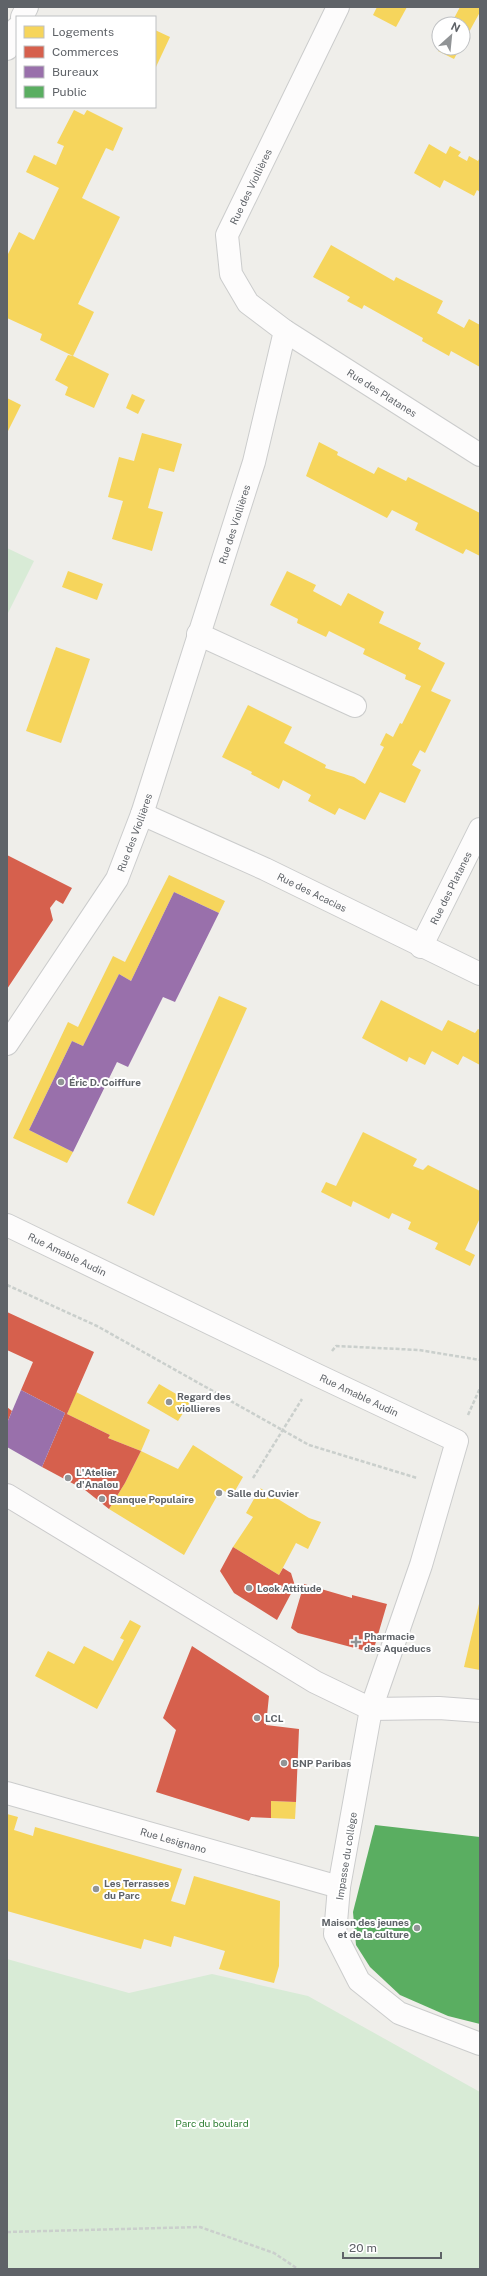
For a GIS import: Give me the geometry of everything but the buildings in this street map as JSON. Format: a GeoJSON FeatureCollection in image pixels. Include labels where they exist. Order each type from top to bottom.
{"type":"FeatureCollection","features":[{"type":"Feature","properties":{"kind":"street"},"geometry":{"type":"LineString","coordinates":[[22,16],[27,7]]}},
{"type":"Feature","properties":{"kind":"street","name":"Rue des Viollières"},"geometry":{"type":"LineString","coordinates":[[7,1044],[117,879],[142,814],[198,634],[254,462],[285,331],[248,303],[231,274],[227,235],[338,7]]}},
{"type":"Feature","properties":{"kind":"street"},"geometry":{"type":"LineString","coordinates":[[7,48],[16,30]]}},
{"type":"Feature","properties":{"kind":"street","name":"Rue des Platanes"},"geometry":{"type":"LineString","coordinates":[[285,331],[480,455]]}},
{"type":"Feature","properties":{"kind":"street"},"geometry":{"type":"LineString","coordinates":[[198,634],[355,706]]}},
{"type":"Feature","properties":{"kind":"street","name":"Rue des Acacias"},"geometry":{"type":"LineString","coordinates":[[142,814],[265,869],[421,947],[480,974]]}},
{"type":"Feature","properties":{"kind":"street","name":"Rue des Platanes"},"geometry":{"type":"LineString","coordinates":[[421,947],[480,829]]}},
{"type":"Feature","properties":{"kind":"street","name":"Rue Amable Audin"},"geometry":{"type":"LineString","coordinates":[[7,1225],[303,1369],[457,1441],[421,1565],[371,1709]]}},
{"type":"Feature","properties":{"kind":"street"},"geometry":{"type":"LineString","coordinates":[[7,1495],[315,1682],[371,1709],[439,1708],[480,1711]]}},
{"type":"Feature","properties":{"kind":"street","name":"Impasse du collège"},"geometry":{"type":"LineString","coordinates":[[371,1709],[339,1887],[335,1934],[359,1981],[399,2013],[480,2044]]}},
{"type":"Feature","properties":{"kind":"street","name":"Rue Lesignano"},"geometry":{"type":"LineString","coordinates":[[7,1793],[339,1887]]}},
{"type":"Feature","properties":{"kind":"path"},"geometry":{"type":"LineString","coordinates":[[7,1285],[97,1326],[309,1445],[444,1486]]}},
{"type":"Feature","properties":{"kind":"path"},"geometry":{"type":"LineString","coordinates":[[7,2232],[200,2226],[274,2253],[298,2269]]}},
{"type":"Feature","properties":{"kind":"green space"},"geometry":{"type":"Polygon","coordinates":[[[7,548],[34,561],[7,615],[7,548]]]}},
{"type":"Feature","properties":{"kind":"green space","name":"Parc du boulard"},"geometry":{"type":"Polygon","coordinates":[[[7,1959],[129,1993],[212,1974],[308,1996],[480,2092],[480,2269],[7,2269],[7,1959]]]}},
{"type":"Feature","properties":{"kind":"place","name":"Éric D. Coiffure"},"geometry":{"type":"Point","coordinates":[61,1082]}},
{"type":"Feature","properties":{"kind":"place","name":"Regard des viollieres"},"geometry":{"type":"Point","coordinates":[169,1402]}},
{"type":"Feature","properties":{"kind":"place","name":"L'Atelier d'Analou"},"geometry":{"type":"Point","coordinates":[68,1478]}},
{"type":"Feature","properties":{"kind":"place","name":"Salle du Cuvier"},"geometry":{"type":"Point","coordinates":[219,1493]}},
{"type":"Feature","properties":{"kind":"place","name":"Banque Populaire"},"geometry":{"type":"Point","coordinates":[102,1499]}},
{"type":"Feature","properties":{"kind":"place","name":"Look Attitude"},"geometry":{"type":"Point","coordinates":[249,1588]}},
{"type":"Feature","properties":{"kind":"place","name":"Pharmacie des Aqueducs"},"geometry":{"type":"Point","coordinates":[356,1642]}},
{"type":"Feature","properties":{"kind":"place","name":"LCL"},"geometry":{"type":"Point","coordinates":[257,1718]}},
{"type":"Feature","properties":{"kind":"place","name":"BNP Paribas"},"geometry":{"type":"Point","coordinates":[284,1763]}},
{"type":"Feature","properties":{"kind":"place","name":"Les Terrasses du Parc"},"geometry":{"type":"Point","coordinates":[96,1889]}},
{"type":"Feature","properties":{"kind":"place","name":"Maison des jeunes et de la culture"},"geometry":{"type":"Point","coordinates":[417,1928]}}]}
